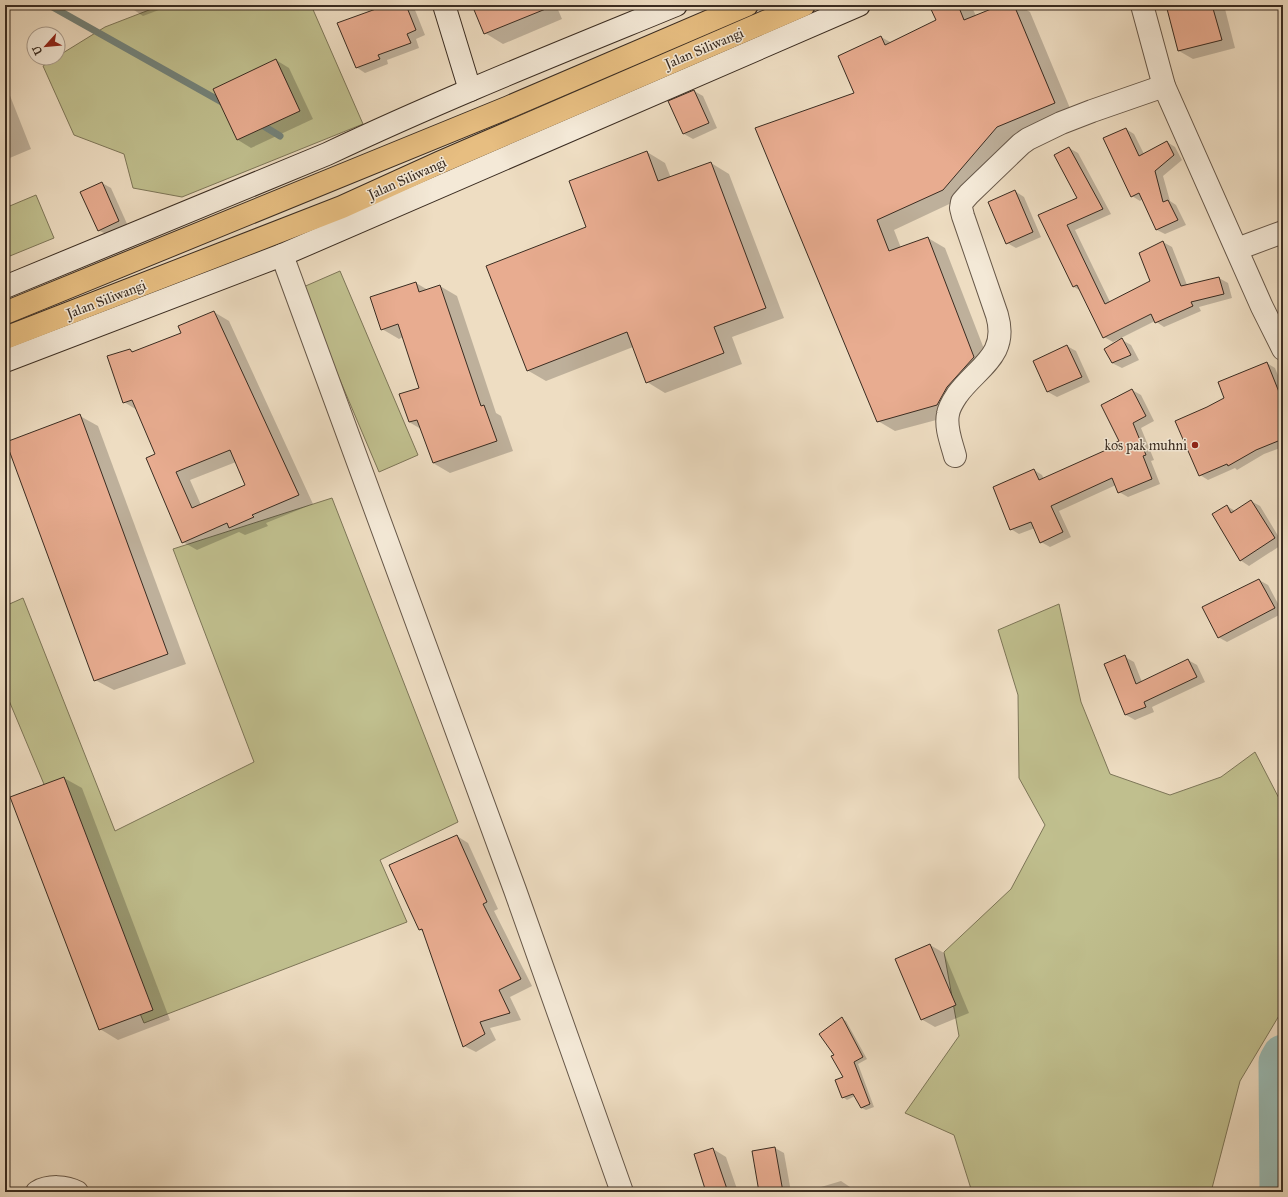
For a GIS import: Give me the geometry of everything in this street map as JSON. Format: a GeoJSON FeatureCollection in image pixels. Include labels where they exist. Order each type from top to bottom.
{"type":"FeatureCollection","features":[{"type":"Feature","properties":{"kind":"highway","name":"Jalan Siliwangi"},"geometry":{"type":"LineString","coordinates":[[5,313],[502,110],[747,5]]}},
{"type":"Feature","properties":{"kind":"highway","name":"Jalan Siliwangi"},"geometry":{"type":"LineString","coordinates":[[5,338],[342,207],[441,162],[804,5]]}},
{"type":"Feature","properties":{"kind":"street"},"geometry":{"type":"LineString","coordinates":[[444,5],[470,90]]}},
{"type":"Feature","properties":{"kind":"street"},"geometry":{"type":"LineString","coordinates":[[5,287],[327,154],[376,130],[676,5]]}},
{"type":"Feature","properties":{"kind":"street"},"geometry":{"type":"LineString","coordinates":[[5,361],[282,255],[859,5]]}},
{"type":"Feature","properties":{"kind":"street"},"geometry":{"type":"LineString","coordinates":[[1142,5],[1164,86],[1262,307],[1283,349]]}},
{"type":"Feature","properties":{"kind":"street"},"geometry":{"type":"LineString","coordinates":[[955,456],[947,420],[951,405],[960,392],[994,354],[1000,340],[1000,325],[963,216],[961,208],[962,202],[968,194],[1028,139],[1061,123],[1164,86]]}},
{"type":"Feature","properties":{"kind":"street"},"geometry":{"type":"LineString","coordinates":[[1237,249],[1283,232]]}},
{"type":"Feature","properties":{"kind":"street"},"geometry":{"type":"LineString","coordinates":[[282,255],[515,890],[622,1192]]}},
{"type":"Feature","properties":{"kind":"street"},"geometry":{"type":"LineString","coordinates":[[37,1192],[56,1187],[73,1189],[78,1192]]}},
{"type":"Feature","properties":{"kind":"shaded area"},"geometry":{"type":"Polygon","coordinates":[[[162,5],[311,5],[363,124],[182,197],[133,188],[124,154],[74,135],[43,66],[66,66],[66,51],[105,27],[162,5]]]}},
{"type":"Feature","properties":{"kind":"shaded area"},"geometry":{"type":"Polygon","coordinates":[[[36,195],[54,238],[5,258],[5,208],[36,195]]]}},
{"type":"Feature","properties":{"kind":"shaded area"},"geometry":{"type":"Polygon","coordinates":[[[340,271],[418,455],[379,472],[301,288],[340,271]]]}},
{"type":"Feature","properties":{"kind":"shaded area"},"geometry":{"type":"Polygon","coordinates":[[[332,498],[458,822],[380,860],[407,922],[144,1023],[5,691],[5,606],[23,598],[115,831],[254,762],[173,549],[332,498]]]}},
{"type":"Feature","properties":{"kind":"shaded area"},"geometry":{"type":"Polygon","coordinates":[[[1059,604],[1081,702],[1110,774],[1170,795],[1221,777],[1255,752],[1283,806],[1283,1009],[1240,1081],[1211,1192],[972,1192],[954,1135],[905,1113],[959,1036],[944,952],[1011,889],[1045,825],[1019,778],[1018,695],[998,630],[1059,604]]]}},
{"type":"Feature","properties":{"kind":"building"},"geometry":{"type":"Polygon","coordinates":[[[387,5],[406,5],[416,30],[407,34],[411,43],[378,55],[380,59],[356,68],[337,23],[387,5]]]}},
{"type":"Feature","properties":{"kind":"building"},"geometry":{"type":"Polygon","coordinates":[[[472,5],[553,5],[553,6],[484,34],[472,5]]]}},
{"type":"Feature","properties":{"kind":"building"},"geometry":{"type":"Polygon","coordinates":[[[929,5],[958,5],[964,20],[1001,5],[1014,5],[1055,103],[997,127],[943,190],[877,220],[889,251],[928,237],[974,357],[947,387],[937,405],[877,422],[755,128],[854,93],[838,56],[881,36],[885,45],[936,20],[929,5]]]}},
{"type":"Feature","properties":{"kind":"building"},"geometry":{"type":"Polygon","coordinates":[[[1166,5],[1212,5],[1222,40],[1178,51],[1166,5]]]}},
{"type":"Feature","properties":{"kind":"building"},"geometry":{"type":"Polygon","coordinates":[[[276,59],[300,111],[237,140],[213,89],[276,59]]]}},
{"type":"Feature","properties":{"kind":"building"},"geometry":{"type":"Polygon","coordinates":[[[694,90],[709,123],[683,134],[668,101],[694,90]]]}},
{"type":"Feature","properties":{"kind":"building"},"geometry":{"type":"Polygon","coordinates":[[[1126,128],[1139,156],[1167,141],[1174,155],[1155,171],[1163,202],[1168,200],[1178,220],[1156,230],[1139,193],[1131,197],[1103,138],[1126,128]]]}},
{"type":"Feature","properties":{"kind":"building"},"geometry":{"type":"Polygon","coordinates":[[[1069,147],[1103,209],[1067,225],[1105,304],[1150,281],[1139,253],[1163,241],[1181,286],[1219,277],[1224,294],[1191,302],[1193,306],[1155,323],[1151,314],[1103,338],[1077,285],[1073,287],[1038,215],[1077,198],[1054,155],[1069,147]]]}},
{"type":"Feature","properties":{"kind":"building"},"geometry":{"type":"Polygon","coordinates":[[[647,151],[658,181],[711,162],[766,308],[714,327],[724,353],[646,383],[627,332],[527,371],[486,266],[586,227],[569,181],[647,151]]]}},
{"type":"Feature","properties":{"kind":"building"},"geometry":{"type":"Polygon","coordinates":[[[102,182],[119,221],[98,231],[80,192],[102,182]]]}},
{"type":"Feature","properties":{"kind":"building"},"geometry":{"type":"Polygon","coordinates":[[[1015,190],[1033,232],[1006,244],[988,202],[1015,190]]]}},
{"type":"Feature","properties":{"kind":"building"},"geometry":{"type":"Polygon","coordinates":[[[416,282],[419,292],[440,285],[481,406],[484,405],[497,441],[433,463],[417,420],[409,422],[399,394],[419,388],[398,324],[381,330],[370,297],[416,282]]]}},
{"type":"Feature","properties":{"kind":"building"},"geometry":{"type":"Polygon","coordinates":[[[214,311],[299,495],[252,515],[254,517],[229,528],[227,523],[182,543],[146,458],[155,454],[132,400],[123,403],[107,356],[130,349],[132,352],[181,333],[178,326],[214,311]],[[230,450],[176,472],[192,508],[245,485],[230,450]]]}},
{"type":"Feature","properties":{"kind":"building"},"geometry":{"type":"Polygon","coordinates":[[[1122,338],[1131,355],[1112,363],[1104,349],[1122,338]]]}},
{"type":"Feature","properties":{"kind":"building"},"geometry":{"type":"Polygon","coordinates":[[[1067,345],[1082,377],[1047,392],[1033,361],[1067,345]]]}},
{"type":"Feature","properties":{"kind":"building"},"geometry":{"type":"Polygon","coordinates":[[[1267,362],[1283,402],[1283,439],[1256,450],[1228,466],[1227,464],[1199,476],[1175,421],[1224,398],[1218,382],[1267,362]]]}},
{"type":"Feature","properties":{"kind":"building"},"geometry":{"type":"Polygon","coordinates":[[[1132,389],[1146,416],[1133,423],[1146,455],[1143,456],[1152,479],[1118,493],[1112,478],[1051,506],[1063,532],[1040,543],[1031,522],[1010,530],[993,487],[1034,469],[1039,480],[1106,450],[1105,447],[1119,441],[1101,405],[1132,389]]]}},
{"type":"Feature","properties":{"kind":"building"},"geometry":{"type":"Polygon","coordinates":[[[80,414],[168,654],[94,681],[6,442],[80,414]]]}},
{"type":"Feature","properties":{"kind":"building"},"geometry":{"type":"Polygon","coordinates":[[[1251,500],[1275,538],[1240,561],[1212,514],[1227,505],[1231,513],[1251,500]]]}},
{"type":"Feature","properties":{"kind":"building"},"geometry":{"type":"Polygon","coordinates":[[[1259,579],[1275,608],[1218,638],[1202,607],[1259,579]]]}},
{"type":"Feature","properties":{"kind":"building"},"geometry":{"type":"Polygon","coordinates":[[[1125,655],[1136,684],[1188,659],[1197,677],[1144,702],[1146,707],[1125,715],[1104,664],[1125,655]]]}},
{"type":"Feature","properties":{"kind":"building"},"geometry":{"type":"Polygon","coordinates":[[[64,777],[153,1010],[99,1030],[10,797],[64,777]]]}},
{"type":"Feature","properties":{"kind":"building"},"geometry":{"type":"Polygon","coordinates":[[[457,835],[487,902],[483,904],[521,979],[499,990],[510,1013],[480,1022],[485,1034],[463,1047],[422,929],[419,930],[389,865],[457,835]]]}},
{"type":"Feature","properties":{"kind":"building"},"geometry":{"type":"Polygon","coordinates":[[[930,944],[956,1005],[921,1020],[895,959],[930,944]]]}},
{"type":"Feature","properties":{"kind":"building"},"geometry":{"type":"Polygon","coordinates":[[[842,1017],[863,1057],[854,1062],[870,1104],[861,1108],[853,1094],[842,1098],[835,1080],[843,1077],[831,1056],[834,1055],[819,1034],[842,1017]]]}},
{"type":"Feature","properties":{"kind":"building"},"geometry":{"type":"Polygon","coordinates":[[[775,1147],[783,1192],[759,1192],[752,1151],[775,1147]]]}},
{"type":"Feature","properties":{"kind":"building"},"geometry":{"type":"Polygon","coordinates":[[[713,1148],[728,1192],[706,1192],[694,1154],[713,1148]]]}},
{"type":"Feature","properties":{"kind":"waterway"},"geometry":{"type":"LineString","coordinates":[[49,5],[227,105]]}},
{"type":"Feature","properties":{"kind":"waterway"},"geometry":{"type":"LineString","coordinates":[[257,122],[280,136]]}},
{"type":"Feature","properties":{"kind":"waterway"},"geometry":{"type":"LineString","coordinates":[[1280,1192],[1279,1062],[1283,1055]]}},
{"type":"Feature","properties":{"kind":"place","name":"kos pak muhni"},"geometry":{"type":"Point","coordinates":[1195,445]}}]}
